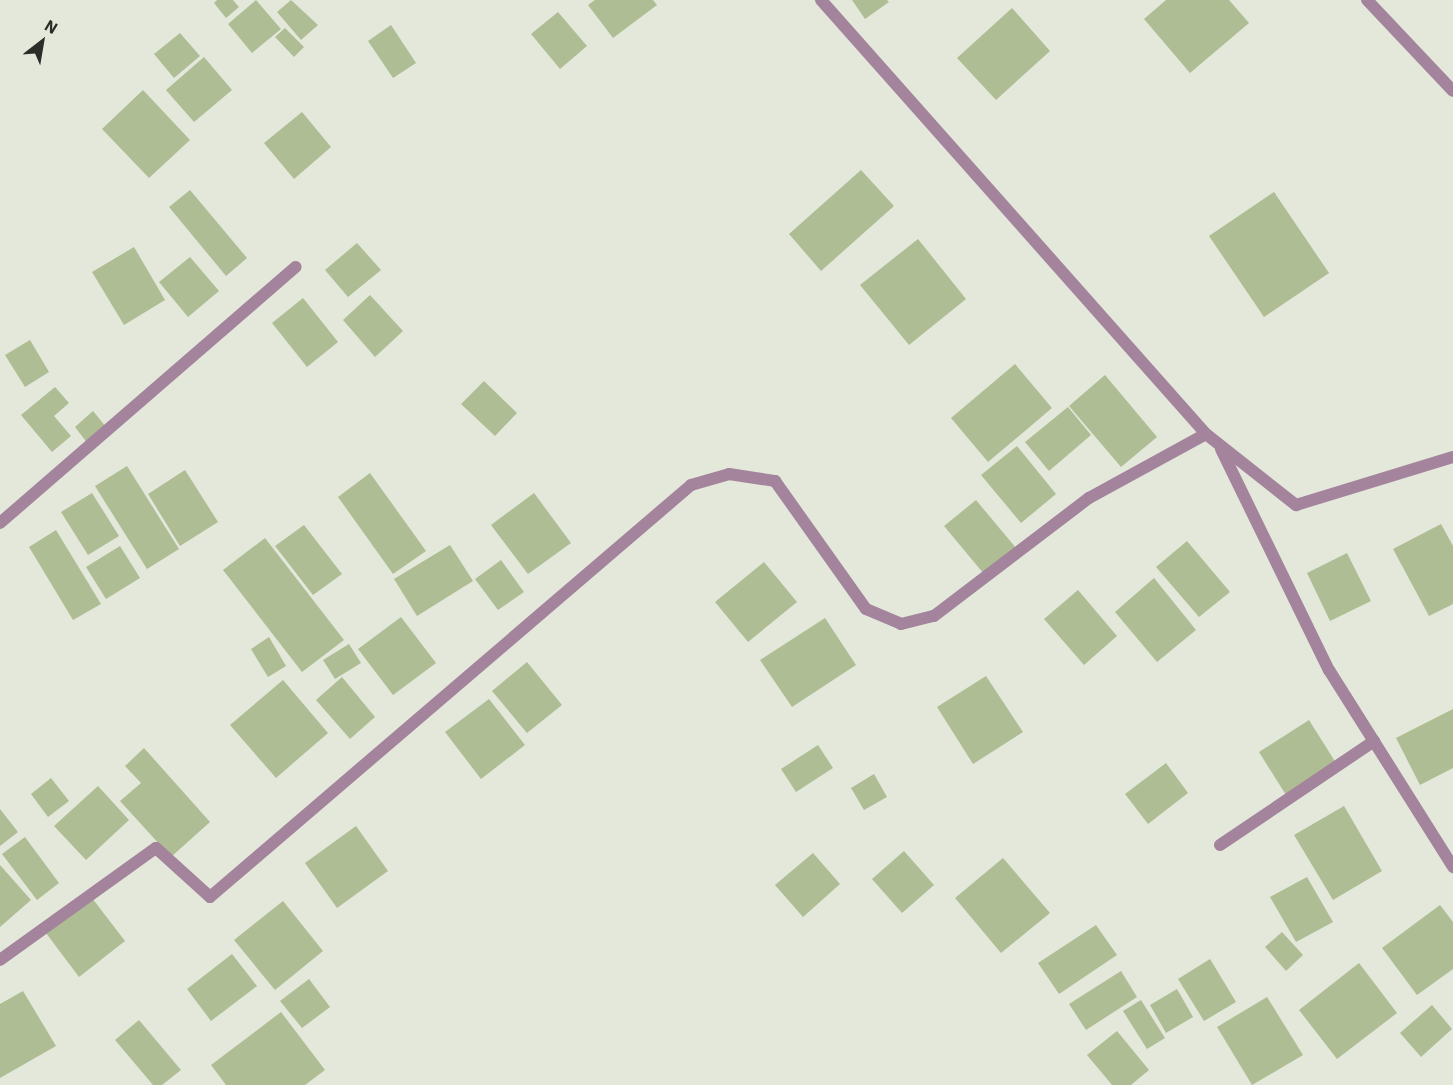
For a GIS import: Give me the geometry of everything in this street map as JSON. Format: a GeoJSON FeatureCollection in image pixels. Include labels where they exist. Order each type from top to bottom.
{"type":"FeatureCollection","features":[{"type":"Feature","properties":{"kind":"street"},"geometry":{"type":"LineString","coordinates":[[822,0],[1206,434],[1296,505],[1453,457]]}},
{"type":"Feature","properties":{"kind":"street"},"geometry":{"type":"LineString","coordinates":[[1367,0],[1453,91]]}},
{"type":"Feature","properties":{"kind":"street"},"geometry":{"type":"LineString","coordinates":[[0,523],[296,267]]}},
{"type":"Feature","properties":{"kind":"street"},"geometry":{"type":"LineString","coordinates":[[0,960],[156,848],[210,897],[691,485],[729,474],[775,481],[866,609],[901,624],[934,616],[1089,498],[1206,434]]}},
{"type":"Feature","properties":{"kind":"street"},"geometry":{"type":"LineString","coordinates":[[1220,446],[1329,670],[1453,867]]}},
{"type":"Feature","properties":{"kind":"street"},"geometry":{"type":"LineString","coordinates":[[1220,845],[1374,741]]}},
{"type":"Feature","properties":{"kind":"building"},"geometry":{"type":"Polygon","coordinates":[[[217,0],[233,0],[239,7],[226,18],[214,3],[217,0]]]}},
{"type":"Feature","properties":{"kind":"building"},"geometry":{"type":"Polygon","coordinates":[[[256,0],[281,29],[252,53],[228,24],[256,0]]]}},
{"type":"Feature","properties":{"kind":"building"},"geometry":{"type":"Polygon","coordinates":[[[291,0],[318,25],[301,40],[277,12],[291,0]]]}},
{"type":"Feature","properties":{"kind":"building"},"geometry":{"type":"Polygon","coordinates":[[[595,0],[653,0],[657,5],[613,38],[588,5],[595,0]]]}},
{"type":"Feature","properties":{"kind":"building"},"geometry":{"type":"Polygon","coordinates":[[[852,0],[887,0],[889,2],[865,19],[852,0]]]}},
{"type":"Feature","properties":{"kind":"building"},"geometry":{"type":"Polygon","coordinates":[[[1166,0],[1229,0],[1249,23],[1190,73],[1144,19],[1166,0]]]}},
{"type":"Feature","properties":{"kind":"building"},"geometry":{"type":"Polygon","coordinates":[[[1012,8],[1050,51],[996,100],[957,58],[1012,8]]]}},
{"type":"Feature","properties":{"kind":"building"},"geometry":{"type":"Polygon","coordinates":[[[558,12],[587,46],[560,69],[531,34],[558,12]]]}},
{"type":"Feature","properties":{"kind":"building"},"geometry":{"type":"Polygon","coordinates":[[[391,25],[416,63],[393,78],[368,41],[391,25]]]}},
{"type":"Feature","properties":{"kind":"building"},"geometry":{"type":"Polygon","coordinates":[[[285,28],[304,47],[294,57],[275,37],[285,28]]]}},
{"type":"Feature","properties":{"kind":"building"},"geometry":{"type":"Polygon","coordinates":[[[180,33],[200,56],[174,78],[154,54],[180,33]]]}},
{"type":"Feature","properties":{"kind":"building"},"geometry":{"type":"Polygon","coordinates":[[[204,57],[232,90],[194,122],[166,90],[204,57]]]}},
{"type":"Feature","properties":{"kind":"building"},"geometry":{"type":"Polygon","coordinates":[[[143,90],[190,140],[149,178],[102,129],[143,90]]]}},
{"type":"Feature","properties":{"kind":"building"},"geometry":{"type":"Polygon","coordinates":[[[302,112],[331,147],[294,179],[264,143],[302,112]]]}},
{"type":"Feature","properties":{"kind":"building"},"geometry":{"type":"Polygon","coordinates":[[[861,170],[894,206],[821,271],[789,234],[861,170]]]}},
{"type":"Feature","properties":{"kind":"building"},"geometry":{"type":"Polygon","coordinates":[[[190,190],[247,258],[226,276],[169,207],[190,190]]]}},
{"type":"Feature","properties":{"kind":"building"},"geometry":{"type":"Polygon","coordinates":[[[1274,192],[1329,273],[1264,317],[1209,236],[1274,192]]]}},
{"type":"Feature","properties":{"kind":"building"},"geometry":{"type":"Polygon","coordinates":[[[918,239],[966,299],[909,345],[860,285],[918,239]]]}},
{"type":"Feature","properties":{"kind":"building"},"geometry":{"type":"Polygon","coordinates":[[[357,243],[381,270],[348,297],[325,270],[357,243]]]}},
{"type":"Feature","properties":{"kind":"building"},"geometry":{"type":"Polygon","coordinates":[[[134,247],[165,300],[124,325],[92,272],[134,247]]]}},
{"type":"Feature","properties":{"kind":"building"},"geometry":{"type":"Polygon","coordinates":[[[190,257],[219,291],[188,317],[159,282],[190,257]]]}},
{"type":"Feature","properties":{"kind":"building"},"geometry":{"type":"Polygon","coordinates":[[[370,295],[403,331],[375,357],[343,320],[370,295]]]}},
{"type":"Feature","properties":{"kind":"building"},"geometry":{"type":"Polygon","coordinates":[[[303,298],[338,342],[307,367],[272,323],[303,298]]]}},
{"type":"Feature","properties":{"kind":"building"},"geometry":{"type":"Polygon","coordinates":[[[30,340],[49,372],[25,387],[5,355],[30,340]]]}},
{"type":"Feature","properties":{"kind":"building"},"geometry":{"type":"Polygon","coordinates":[[[1015,364],[1052,408],[988,462],[951,418],[1015,364]]]}},
{"type":"Feature","properties":{"kind":"building"},"geometry":{"type":"Polygon","coordinates":[[[1105,375],[1157,437],[1121,467],[1069,406],[1105,375]]]}},
{"type":"Feature","properties":{"kind":"building"},"geometry":{"type":"Polygon","coordinates":[[[484,381],[517,413],[495,436],[461,404],[484,381]]]}},
{"type":"Feature","properties":{"kind":"building"},"geometry":{"type":"Polygon","coordinates":[[[55,387],[69,403],[54,416],[71,436],[52,452],[21,415],[55,387]]]}},
{"type":"Feature","properties":{"kind":"building"},"geometry":{"type":"Polygon","coordinates":[[[1068,407],[1091,435],[1049,471],[1025,442],[1068,407]]]}},
{"type":"Feature","properties":{"kind":"building"},"geometry":{"type":"Polygon","coordinates":[[[93,411],[107,428],[88,444],[75,427],[93,411]]]}},
{"type":"Feature","properties":{"kind":"building"},"geometry":{"type":"Polygon","coordinates":[[[1017,446],[1056,494],[1021,523],[981,475],[1017,446]]]}},
{"type":"Feature","properties":{"kind":"building"},"geometry":{"type":"Polygon","coordinates":[[[127,466],[179,549],[147,569],[95,486],[127,466]]]}},
{"type":"Feature","properties":{"kind":"building"},"geometry":{"type":"Polygon","coordinates":[[[185,470],[218,522],[180,546],[148,494],[185,470]]]}},
{"type":"Feature","properties":{"kind":"building"},"geometry":{"type":"Polygon","coordinates":[[[370,473],[426,551],[393,574],[338,497],[370,473]]]}},
{"type":"Feature","properties":{"kind":"building"},"geometry":{"type":"Polygon","coordinates":[[[92,493],[119,536],[88,555],[61,512],[92,493]]]}},
{"type":"Feature","properties":{"kind":"building"},"geometry":{"type":"Polygon","coordinates":[[[534,493],[571,543],[528,574],[491,525],[534,493]]]}},
{"type":"Feature","properties":{"kind":"building"},"geometry":{"type":"Polygon","coordinates":[[[976,500],[1016,548],[984,574],[944,526],[976,500]]]}},
{"type":"Feature","properties":{"kind":"building"},"geometry":{"type":"Polygon","coordinates":[[[1441,524],[1453,546],[1453,604],[1429,616],[1393,549],[1441,524]]]}},
{"type":"Feature","properties":{"kind":"building"},"geometry":{"type":"Polygon","coordinates":[[[304,525],[342,574],[313,595],[275,546],[304,525]]]}},
{"type":"Feature","properties":{"kind":"building"},"geometry":{"type":"Polygon","coordinates":[[[56,530],[101,604],[73,620],[29,547],[56,530]]]}},
{"type":"Feature","properties":{"kind":"building"},"geometry":{"type":"Polygon","coordinates":[[[265,538],[344,640],[302,672],[223,570],[265,538]]]}},
{"type":"Feature","properties":{"kind":"building"},"geometry":{"type":"Polygon","coordinates":[[[1187,541],[1230,592],[1199,617],[1156,567],[1187,541]]]}},
{"type":"Feature","properties":{"kind":"building"},"geometry":{"type":"Polygon","coordinates":[[[450,545],[473,581],[417,616],[394,579],[450,545]]]}},
{"type":"Feature","properties":{"kind":"building"},"geometry":{"type":"Polygon","coordinates":[[[120,546],[140,578],[106,599],[86,567],[120,546]]]}},
{"type":"Feature","properties":{"kind":"building"},"geometry":{"type":"Polygon","coordinates":[[[1347,553],[1371,601],[1330,621],[1307,573],[1347,553]]]}},
{"type":"Feature","properties":{"kind":"building"},"geometry":{"type":"Polygon","coordinates":[[[501,560],[524,592],[498,610],[475,579],[501,560]]]}},
{"type":"Feature","properties":{"kind":"building"},"geometry":{"type":"Polygon","coordinates":[[[764,562],[797,602],[748,642],[715,602],[764,562]]]}},
{"type":"Feature","properties":{"kind":"building"},"geometry":{"type":"Polygon","coordinates":[[[1154,578],[1196,630],[1157,662],[1115,612],[1154,578]]]}},
{"type":"Feature","properties":{"kind":"building"},"geometry":{"type":"Polygon","coordinates":[[[1078,590],[1117,636],[1084,665],[1044,619],[1078,590]]]}},
{"type":"Feature","properties":{"kind":"building"},"geometry":{"type":"Polygon","coordinates":[[[401,617],[436,663],[393,695],[358,649],[401,617]]]}},
{"type":"Feature","properties":{"kind":"building"},"geometry":{"type":"Polygon","coordinates":[[[825,618],[856,665],[792,707],[760,660],[825,618]]]}},
{"type":"Feature","properties":{"kind":"building"},"geometry":{"type":"Polygon","coordinates":[[[269,637],[286,666],[268,677],[251,649],[269,637]]]}},
{"type":"Feature","properties":{"kind":"building"},"geometry":{"type":"Polygon","coordinates":[[[349,644],[361,663],[335,679],[323,660],[349,644]]]}},
{"type":"Feature","properties":{"kind":"building"},"geometry":{"type":"Polygon","coordinates":[[[527,662],[562,705],[527,733],[492,691],[527,662]]]}},
{"type":"Feature","properties":{"kind":"building"},"geometry":{"type":"Polygon","coordinates":[[[986,676],[1023,732],[973,764],[937,707],[986,676]]]}},
{"type":"Feature","properties":{"kind":"building"},"geometry":{"type":"Polygon","coordinates":[[[342,677],[375,717],[350,739],[316,700],[342,677]]]}},
{"type":"Feature","properties":{"kind":"building"},"geometry":{"type":"Polygon","coordinates":[[[283,680],[328,733],[276,778],[230,725],[283,680]]]}},
{"type":"Feature","properties":{"kind":"building"},"geometry":{"type":"Polygon","coordinates":[[[489,699],[525,745],[481,779],[445,732],[489,699]]]}},
{"type":"Feature","properties":{"kind":"building"},"geometry":{"type":"Polygon","coordinates":[[[1453,709],[1453,768],[1420,785],[1396,738],[1453,709]]]}},
{"type":"Feature","properties":{"kind":"building"},"geometry":{"type":"Polygon","coordinates":[[[1309,720],[1336,763],[1286,795],[1259,752],[1309,720]]]}},
{"type":"Feature","properties":{"kind":"building"},"geometry":{"type":"Polygon","coordinates":[[[818,745],[833,768],[796,792],[781,769],[818,745]]]}},
{"type":"Feature","properties":{"kind":"building"},"geometry":{"type":"Polygon","coordinates":[[[144,748],[210,822],[171,857],[120,801],[141,783],[125,766],[144,748]]]}},
{"type":"Feature","properties":{"kind":"building"},"geometry":{"type":"Polygon","coordinates":[[[1166,763],[1188,793],[1148,824],[1125,794],[1166,763]]]}},
{"type":"Feature","properties":{"kind":"building"},"geometry":{"type":"Polygon","coordinates":[[[874,774],[887,797],[864,810],[851,788],[874,774]]]}},
{"type":"Feature","properties":{"kind":"building"},"geometry":{"type":"Polygon","coordinates":[[[51,778],[69,801],[48,817],[31,794],[51,778]]]}},
{"type":"Feature","properties":{"kind":"building"},"geometry":{"type":"Polygon","coordinates":[[[98,786],[129,820],[86,860],[54,826],[98,786]]]}},
{"type":"Feature","properties":{"kind":"building"},"geometry":{"type":"Polygon","coordinates":[[[1344,806],[1382,871],[1333,900],[1294,835],[1344,806]]]}},
{"type":"Feature","properties":{"kind":"building"},"geometry":{"type":"Polygon","coordinates":[[[0,809],[18,832],[0,846],[0,809]]]}},
{"type":"Feature","properties":{"kind":"building"},"geometry":{"type":"Polygon","coordinates":[[[356,826],[388,871],[337,908],[305,863],[356,826]]]}},
{"type":"Feature","properties":{"kind":"building"},"geometry":{"type":"Polygon","coordinates":[[[25,837],[59,883],[37,900],[2,854],[25,837]]]}},
{"type":"Feature","properties":{"kind":"building"},"geometry":{"type":"Polygon","coordinates":[[[904,851],[934,885],[902,913],[872,879],[904,851]]]}},
{"type":"Feature","properties":{"kind":"building"},"geometry":{"type":"Polygon","coordinates":[[[813,853],[840,884],[803,917],[775,885],[813,853]]]}},
{"type":"Feature","properties":{"kind":"building"},"geometry":{"type":"Polygon","coordinates":[[[1003,858],[1050,913],[1001,953],[955,898],[1003,858]]]}},
{"type":"Feature","properties":{"kind":"building"},"geometry":{"type":"Polygon","coordinates":[[[0,865],[31,900],[0,927],[0,865]]]}},
{"type":"Feature","properties":{"kind":"building"},"geometry":{"type":"Polygon","coordinates":[[[1307,877],[1333,922],[1296,942],[1270,897],[1307,877]]]}},
{"type":"Feature","properties":{"kind":"building"},"geometry":{"type":"Polygon","coordinates":[[[92,898],[125,941],[79,977],[46,933],[92,898]]]}},
{"type":"Feature","properties":{"kind":"building"},"geometry":{"type":"Polygon","coordinates":[[[283,901],[323,951],[275,990],[234,940],[283,901]]]}},
{"type":"Feature","properties":{"kind":"building"},"geometry":{"type":"Polygon","coordinates":[[[1440,905],[1453,922],[1453,969],[1417,995],[1382,948],[1440,905]]]}},
{"type":"Feature","properties":{"kind":"building"},"geometry":{"type":"Polygon","coordinates":[[[1096,925],[1117,955],[1059,994],[1038,963],[1096,925]]]}},
{"type":"Feature","properties":{"kind":"building"},"geometry":{"type":"Polygon","coordinates":[[[1282,932],[1303,955],[1286,971],[1265,947],[1282,932]]]}},
{"type":"Feature","properties":{"kind":"building"},"geometry":{"type":"Polygon","coordinates":[[[232,954],[257,986],[211,1021],[187,989],[232,954]]]}},
{"type":"Feature","properties":{"kind":"building"},"geometry":{"type":"Polygon","coordinates":[[[1210,959],[1236,1002],[1204,1021],[1178,979],[1210,959]]]}},
{"type":"Feature","properties":{"kind":"building"},"geometry":{"type":"Polygon","coordinates":[[[1359,963],[1397,1013],[1337,1059],[1299,1010],[1359,963]]]}},
{"type":"Feature","properties":{"kind":"building"},"geometry":{"type":"Polygon","coordinates":[[[1121,971],[1137,997],[1086,1030],[1069,1004],[1121,971]]]}},
{"type":"Feature","properties":{"kind":"building"},"geometry":{"type":"Polygon","coordinates":[[[309,979],[330,1007],[302,1028],[280,1001],[309,979]]]}},
{"type":"Feature","properties":{"kind":"building"},"geometry":{"type":"Polygon","coordinates":[[[1177,989],[1193,1017],[1166,1033],[1150,1005],[1177,989]]]}},
{"type":"Feature","properties":{"kind":"building"},"geometry":{"type":"Polygon","coordinates":[[[23,991],[56,1046],[0,1078],[0,1004],[23,991]]]}},
{"type":"Feature","properties":{"kind":"building"},"geometry":{"type":"Polygon","coordinates":[[[1267,997],[1303,1055],[1252,1085],[1217,1027],[1267,997]]]}},
{"type":"Feature","properties":{"kind":"building"},"geometry":{"type":"Polygon","coordinates":[[[1141,1000],[1165,1038],[1147,1049],[1123,1011],[1141,1000]]]}},
{"type":"Feature","properties":{"kind":"building"},"geometry":{"type":"Polygon","coordinates":[[[1432,1005],[1452,1029],[1421,1057],[1400,1033],[1432,1005]]]}},
{"type":"Feature","properties":{"kind":"building"},"geometry":{"type":"Polygon","coordinates":[[[281,1012],[325,1070],[305,1085],[226,1085],[211,1065],[281,1012]]]}},
{"type":"Feature","properties":{"kind":"building"},"geometry":{"type":"Polygon","coordinates":[[[139,1020],[181,1070],[162,1085],[153,1085],[115,1040],[139,1020]]]}},
{"type":"Feature","properties":{"kind":"building"},"geometry":{"type":"Polygon","coordinates":[[[1117,1031],[1149,1070],[1131,1085],[1112,1085],[1087,1055],[1117,1031]]]}}]}
